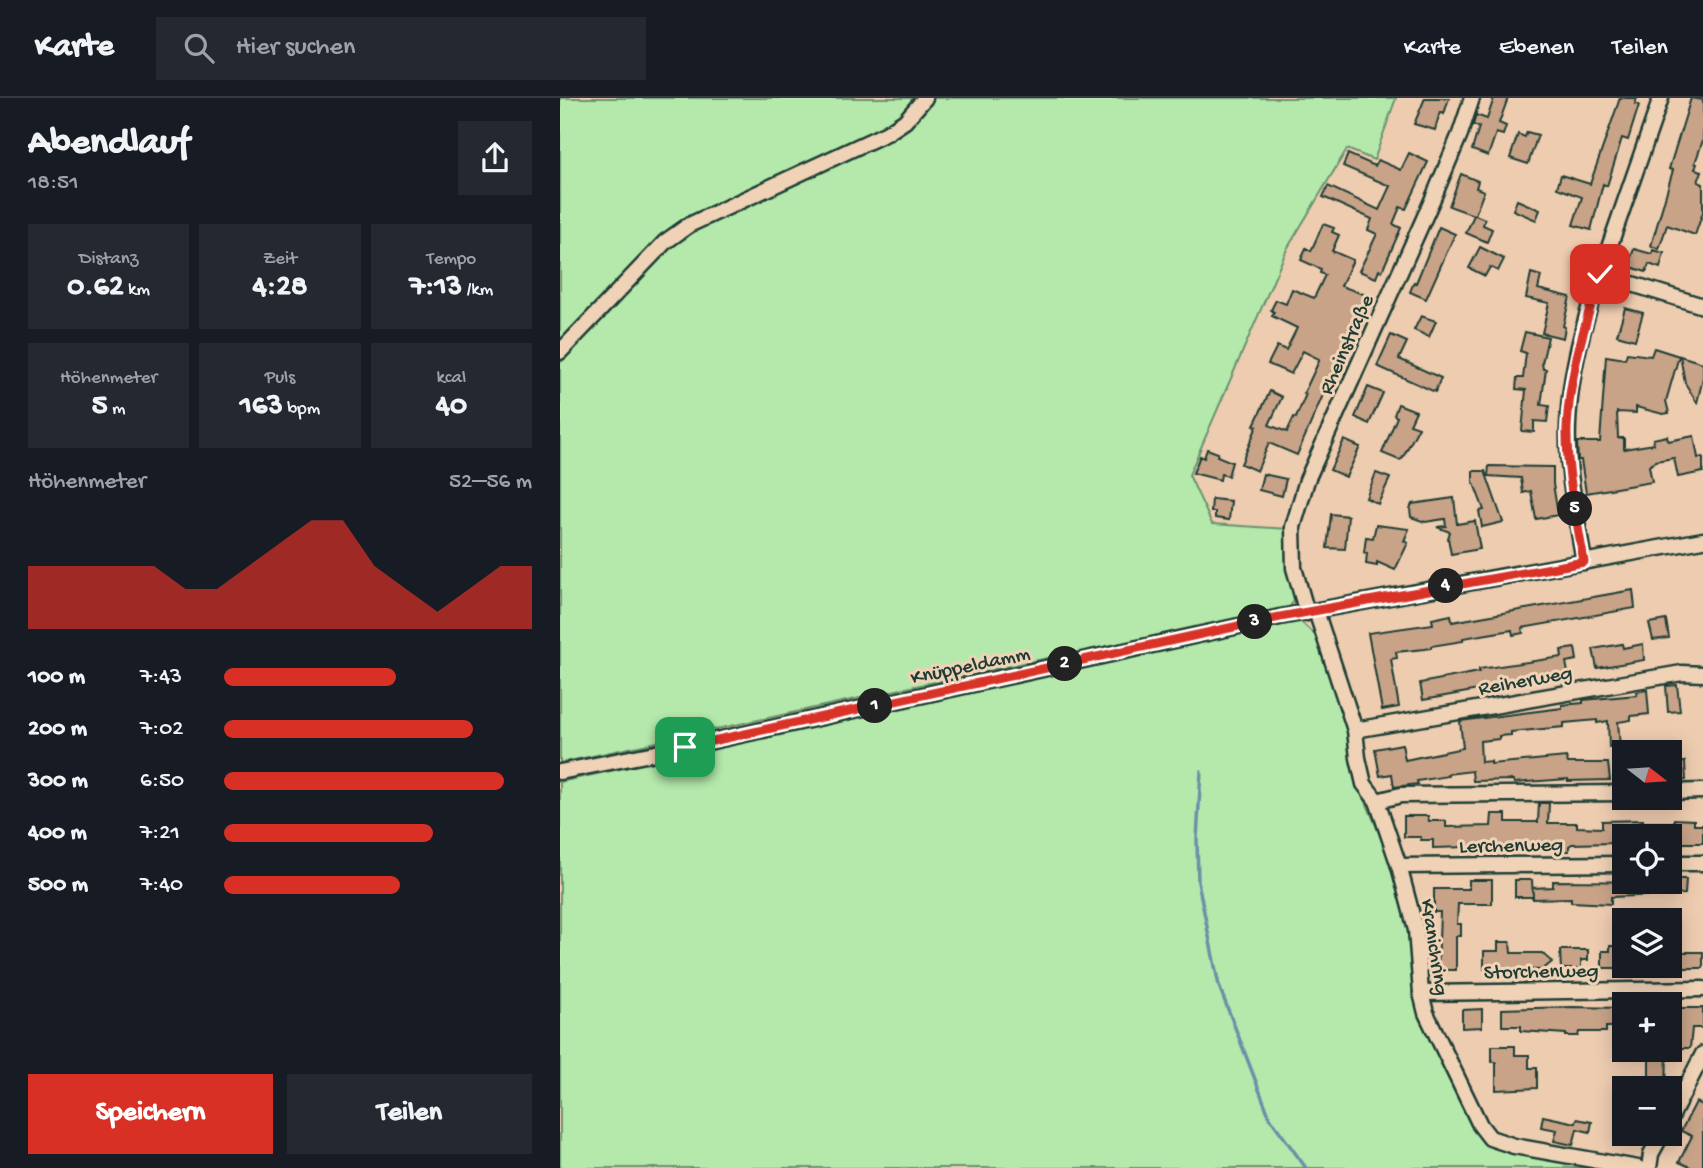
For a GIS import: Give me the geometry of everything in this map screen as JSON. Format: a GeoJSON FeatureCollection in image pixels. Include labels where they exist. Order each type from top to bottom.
{"type":"FeatureCollection","features":[{"type":"Feature","properties":{"kind":"street"},"geometry":{"type":"LineString","coordinates":[[560,352],[665,242],[689,225],[887,133],[905,121],[925,98]]}},
{"type":"Feature","properties":{"kind":"street","name":"Rheinstraße"},"geometry":{"type":"LineString","coordinates":[[1312,612],[1294,568],[1293,527],[1306,481],[1434,196],[1472,98]]}},
{"type":"Feature","properties":{"kind":"street"},"geometry":{"type":"LineString","coordinates":[[1584,562],[1569,469],[1567,428],[1571,391],[1578,350],[1600,274],[1661,98]]}},
{"type":"Feature","properties":{"kind":"street"},"geometry":{"type":"LineString","coordinates":[[1600,274],[1703,306]]}},
{"type":"Feature","properties":{"kind":"street","name":"Knüppeldamm"},"geometry":{"type":"LineString","coordinates":[[560,772],[1312,612],[1703,540]]}},
{"type":"Feature","properties":{"kind":"street","name":"Kranichring"},"geometry":{"type":"LineString","coordinates":[[1312,612],[1355,730],[1357,758],[1364,784],[1377,802],[1399,866],[1416,930],[1421,993],[1426,1013],[1480,1125],[1490,1138],[1514,1146],[1638,1168]]}},
{"type":"Feature","properties":{"kind":"street","name":"Reiherweg"},"geometry":{"type":"LineString","coordinates":[[1355,730],[1682,673],[1703,674]]}},
{"type":"Feature","properties":{"kind":"street"},"geometry":{"type":"LineString","coordinates":[[1682,792],[1703,791]]}},
{"type":"Feature","properties":{"kind":"street"},"geometry":{"type":"LineString","coordinates":[[1377,802],[1401,795],[1612,793]]}},
{"type":"Feature","properties":{"kind":"street"},"geometry":{"type":"LineString","coordinates":[[1682,863],[1703,863]]}},
{"type":"Feature","properties":{"kind":"street","name":"Lerchenweg"},"geometry":{"type":"LineString","coordinates":[[1399,866],[1612,864]]}},
{"type":"Feature","properties":{"kind":"street","name":"Storchenweg"},"geometry":{"type":"LineString","coordinates":[[1421,993],[1703,989]]}},
{"type":"Feature","properties":{"kind":"street"},"geometry":{"type":"LineString","coordinates":[[1682,1095],[1703,1054]]}},
{"type":"Feature","properties":{"kind":"street"},"geometry":{"type":"LineString","coordinates":[[1649,1168],[1655,1146]]}},
{"type":"Feature","properties":{"kind":"green space"},"geometry":{"type":"Polygon","coordinates":[[[560,98],[917,98],[902,116],[879,132],[684,220],[659,237],[560,344],[560,98]]]}},
{"type":"Feature","properties":{"kind":"green space"},"geometry":{"type":"Polygon","coordinates":[[[931,98],[1396,98],[1374,160],[1347,149],[1287,249],[1189,475],[1212,524],[1289,529],[1296,597],[1288,610],[1003,667],[560,763],[560,363],[669,245],[683,235],[887,139],[931,98]]]}},
{"type":"Feature","properties":{"kind":"green space"},"geometry":{"type":"Polygon","coordinates":[[[1300,621],[1316,636],[1346,725],[1351,760],[1360,788],[1383,842],[1410,934],[1419,1013],[1476,1126],[1515,1153],[1594,1168],[560,1168],[560,782],[1300,621]]]}},
{"type":"Feature","properties":{"kind":"building"},"geometry":{"type":"Polygon","coordinates":[[[1425,98],[1449,98],[1444,114],[1440,112],[1435,130],[1414,124],[1425,98]]]}},
{"type":"Feature","properties":{"kind":"building"},"geometry":{"type":"Polygon","coordinates":[[[1494,98],[1508,98],[1499,123],[1506,126],[1503,135],[1496,133],[1488,156],[1472,150],[1479,127],[1473,125],[1476,115],[1487,119],[1494,98]]]}},
{"type":"Feature","properties":{"kind":"building"},"geometry":{"type":"Polygon","coordinates":[[[1620,98],[1637,98],[1635,104],[1639,105],[1628,140],[1622,138],[1607,186],[1603,184],[1591,230],[1573,225],[1582,197],[1557,188],[1561,175],[1590,184],[1620,98]]]}},
{"type":"Feature","properties":{"kind":"building"},"geometry":{"type":"Polygon","coordinates":[[[1691,98],[1703,100],[1703,140],[1695,169],[1702,171],[1698,182],[1703,184],[1703,212],[1695,235],[1667,225],[1659,249],[1651,246],[1673,170],[1669,169],[1691,98]]]}},
{"type":"Feature","properties":{"kind":"building"},"geometry":{"type":"Polygon","coordinates":[[[1527,132],[1538,135],[1528,164],[1510,158],[1518,134],[1525,137],[1527,132]]]}},
{"type":"Feature","properties":{"kind":"building"},"geometry":{"type":"Polygon","coordinates":[[[1409,153],[1428,162],[1406,209],[1400,207],[1393,224],[1401,228],[1382,271],[1379,270],[1376,278],[1359,271],[1377,234],[1368,230],[1372,219],[1323,197],[1328,186],[1379,210],[1390,186],[1343,166],[1348,154],[1375,166],[1378,160],[1401,170],[1409,153]]]}},
{"type":"Feature","properties":{"kind":"building"},"geometry":{"type":"Polygon","coordinates":[[[1461,174],[1478,181],[1476,188],[1484,191],[1475,215],[1485,219],[1483,225],[1492,229],[1487,242],[1466,233],[1474,215],[1449,206],[1461,174]]]}},
{"type":"Feature","properties":{"kind":"building"},"geometry":{"type":"Polygon","coordinates":[[[1517,200],[1540,210],[1536,220],[1513,210],[1517,200]]]}},
{"type":"Feature","properties":{"kind":"building"},"geometry":{"type":"Polygon","coordinates":[[[1323,224],[1334,228],[1332,232],[1339,235],[1332,251],[1353,260],[1341,286],[1366,295],[1351,336],[1349,335],[1297,455],[1269,443],[1257,471],[1241,464],[1257,426],[1254,425],[1270,391],[1282,397],[1269,425],[1287,432],[1294,417],[1296,418],[1319,361],[1303,351],[1291,374],[1268,364],[1277,346],[1286,350],[1297,328],[1272,316],[1274,312],[1271,310],[1276,300],[1286,304],[1292,289],[1314,298],[1325,275],[1320,273],[1321,269],[1301,260],[1306,248],[1311,251],[1323,224]]]}},
{"type":"Feature","properties":{"kind":"building"},"geometry":{"type":"Polygon","coordinates":[[[1439,227],[1455,234],[1426,299],[1410,292],[1439,227]]]}},
{"type":"Feature","properties":{"kind":"building"},"geometry":{"type":"Polygon","coordinates":[[[1480,247],[1504,259],[1498,271],[1490,267],[1485,276],[1469,268],[1480,247]]]}},
{"type":"Feature","properties":{"kind":"building"},"geometry":{"type":"Polygon","coordinates":[[[1634,249],[1652,254],[1653,250],[1664,253],[1660,268],[1649,264],[1646,272],[1628,266],[1634,249]]]}},
{"type":"Feature","properties":{"kind":"building"},"geometry":{"type":"Polygon","coordinates":[[[1531,273],[1541,276],[1538,289],[1570,297],[1563,338],[1542,333],[1549,303],[1526,298],[1531,273]]]}},
{"type":"Feature","properties":{"kind":"building"},"geometry":{"type":"Polygon","coordinates":[[[1625,308],[1643,313],[1635,340],[1617,335],[1625,308]]]}},
{"type":"Feature","properties":{"kind":"building"},"geometry":{"type":"Polygon","coordinates":[[[1421,316],[1436,321],[1429,337],[1414,330],[1421,316]]]}},
{"type":"Feature","properties":{"kind":"building"},"geometry":{"type":"Polygon","coordinates":[[[1525,332],[1548,337],[1542,363],[1543,369],[1546,369],[1541,405],[1549,406],[1547,422],[1534,421],[1534,432],[1522,431],[1526,390],[1516,389],[1517,378],[1523,378],[1526,353],[1520,351],[1525,332]]]}},
{"type":"Feature","properties":{"kind":"building"},"geometry":{"type":"Polygon","coordinates":[[[1391,335],[1407,342],[1399,359],[1441,378],[1435,392],[1377,366],[1391,335]]]}},
{"type":"Feature","properties":{"kind":"building"},"geometry":{"type":"Polygon","coordinates":[[[1654,348],[1679,356],[1666,401],[1669,413],[1636,407],[1636,413],[1617,412],[1618,438],[1624,438],[1624,449],[1654,444],[1653,439],[1667,436],[1668,441],[1694,436],[1698,458],[1703,457],[1703,472],[1678,477],[1674,458],[1656,461],[1649,466],[1652,482],[1586,493],[1581,460],[1578,460],[1577,442],[1600,442],[1606,356],[1625,359],[1627,353],[1651,356],[1654,348]]]}},
{"type":"Feature","properties":{"kind":"building"},"geometry":{"type":"Polygon","coordinates":[[[1680,356],[1703,363],[1703,378],[1697,403],[1685,383],[1680,356]]]}},
{"type":"Feature","properties":{"kind":"building"},"geometry":{"type":"Polygon","coordinates":[[[1368,387],[1383,393],[1369,424],[1355,417],[1368,387]]]}},
{"type":"Feature","properties":{"kind":"building"},"geometry":{"type":"Polygon","coordinates":[[[1398,404],[1416,411],[1410,424],[1419,427],[1399,460],[1382,453],[1397,417],[1394,415],[1398,404]]]}},
{"type":"Feature","properties":{"kind":"building"},"geometry":{"type":"Polygon","coordinates":[[[1344,440],[1360,447],[1346,477],[1330,470],[1344,440]]]}},
{"type":"Feature","properties":{"kind":"building"},"geometry":{"type":"Polygon","coordinates":[[[1207,449],[1232,462],[1228,476],[1221,474],[1220,480],[1193,473],[1200,456],[1204,458],[1207,449]]]}},
{"type":"Feature","properties":{"kind":"building"},"geometry":{"type":"Polygon","coordinates":[[[1489,466],[1553,467],[1558,515],[1536,519],[1531,491],[1523,493],[1521,478],[1488,476],[1489,466]]]}},
{"type":"Feature","properties":{"kind":"building"},"geometry":{"type":"Polygon","coordinates":[[[1473,471],[1485,471],[1503,522],[1482,527],[1479,511],[1484,510],[1473,481],[1473,471]]]}},
{"type":"Feature","properties":{"kind":"building"},"geometry":{"type":"Polygon","coordinates":[[[1376,473],[1390,478],[1378,504],[1366,498],[1376,473]]]}},
{"type":"Feature","properties":{"kind":"building"},"geometry":{"type":"Polygon","coordinates":[[[1263,474],[1286,479],[1282,496],[1259,490],[1263,474]]]}},
{"type":"Feature","properties":{"kind":"building"},"geometry":{"type":"Polygon","coordinates":[[[1454,498],[1457,524],[1475,521],[1480,549],[1451,554],[1448,538],[1450,532],[1437,527],[1446,526],[1445,519],[1425,522],[1411,517],[1412,504],[1454,498]]]}},
{"type":"Feature","properties":{"kind":"building"},"geometry":{"type":"Polygon","coordinates":[[[1212,499],[1231,501],[1229,520],[1215,518],[1215,512],[1211,512],[1212,499]]]}},
{"type":"Feature","properties":{"kind":"building"},"geometry":{"type":"Polygon","coordinates":[[[1331,514],[1348,516],[1345,549],[1327,548],[1331,514]]]}},
{"type":"Feature","properties":{"kind":"building"},"geometry":{"type":"Polygon","coordinates":[[[1376,525],[1409,529],[1404,541],[1408,543],[1395,570],[1377,562],[1377,566],[1366,564],[1366,537],[1373,538],[1376,525]]]}},
{"type":"Feature","properties":{"kind":"building"},"geometry":{"type":"Polygon","coordinates":[[[1633,590],[1635,608],[1522,628],[1523,633],[1513,635],[1512,630],[1463,638],[1463,641],[1431,648],[1396,652],[1397,658],[1391,659],[1399,707],[1382,710],[1368,633],[1433,624],[1432,619],[1451,615],[1452,622],[1633,590]]]}},
{"type":"Feature","properties":{"kind":"building"},"geometry":{"type":"Polygon","coordinates":[[[1666,620],[1669,638],[1653,640],[1649,623],[1666,620]]]}},
{"type":"Feature","properties":{"kind":"building"},"geometry":{"type":"Polygon","coordinates":[[[1622,644],[1623,648],[1643,644],[1644,660],[1597,668],[1593,649],[1622,644]]]}},
{"type":"Feature","properties":{"kind":"building"},"geometry":{"type":"Polygon","coordinates":[[[1575,648],[1577,660],[1566,662],[1568,673],[1548,677],[1547,672],[1510,681],[1511,684],[1423,700],[1420,683],[1479,672],[1479,669],[1562,657],[1561,650],[1575,648]]]}},
{"type":"Feature","properties":{"kind":"building"},"geometry":{"type":"Polygon","coordinates":[[[1677,685],[1680,711],[1668,712],[1666,686],[1677,685]]]}},
{"type":"Feature","properties":{"kind":"building"},"geometry":{"type":"Polygon","coordinates":[[[1647,690],[1649,714],[1631,716],[1631,720],[1618,722],[1620,740],[1612,740],[1612,747],[1609,747],[1608,721],[1597,723],[1597,720],[1564,723],[1564,727],[1511,732],[1511,735],[1499,736],[1499,739],[1480,741],[1481,762],[1491,761],[1491,764],[1566,757],[1568,763],[1608,763],[1610,780],[1568,779],[1514,783],[1513,780],[1473,781],[1472,771],[1394,787],[1392,774],[1380,776],[1375,749],[1402,744],[1405,760],[1463,748],[1460,721],[1562,708],[1562,705],[1583,703],[1583,700],[1637,695],[1636,692],[1647,690]]]}},
{"type":"Feature","properties":{"kind":"building"},"geometry":{"type":"Polygon","coordinates":[[[1682,762],[1685,762],[1686,780],[1682,780],[1682,762]]]}},
{"type":"Feature","properties":{"kind":"building"},"geometry":{"type":"Polygon","coordinates":[[[1539,803],[1549,803],[1548,823],[1577,823],[1577,827],[1602,828],[1602,821],[1694,820],[1694,825],[1703,825],[1703,843],[1682,843],[1682,824],[1612,824],[1612,843],[1572,844],[1569,851],[1557,851],[1557,846],[1547,845],[1433,848],[1433,840],[1404,837],[1404,816],[1428,816],[1429,821],[1446,821],[1446,827],[1491,826],[1492,814],[1506,814],[1506,822],[1538,822],[1539,803]]]}},
{"type":"Feature","properties":{"kind":"building"},"geometry":{"type":"Polygon","coordinates":[[[1682,879],[1686,879],[1685,894],[1611,897],[1611,904],[1571,902],[1571,898],[1533,899],[1532,888],[1553,887],[1553,881],[1612,882],[1612,894],[1682,894],[1682,879]]]}},
{"type":"Feature","properties":{"kind":"building"},"geometry":{"type":"Polygon","coordinates":[[[1469,880],[1492,880],[1492,904],[1458,904],[1457,924],[1461,924],[1461,936],[1456,936],[1456,970],[1438,970],[1440,912],[1434,912],[1434,889],[1469,889],[1469,880]]]}},
{"type":"Feature","properties":{"kind":"building"},"geometry":{"type":"Polygon","coordinates":[[[1515,880],[1532,880],[1533,897],[1515,897],[1515,880]]]}},
{"type":"Feature","properties":{"kind":"building"},"geometry":{"type":"Polygon","coordinates":[[[1498,942],[1510,942],[1511,953],[1542,953],[1552,962],[1542,970],[1484,969],[1484,951],[1498,951],[1498,942]]]}},
{"type":"Feature","properties":{"kind":"building"},"geometry":{"type":"Polygon","coordinates":[[[1612,946],[1612,968],[1602,968],[1602,951],[1610,951],[1612,946]]]}},
{"type":"Feature","properties":{"kind":"building"},"geometry":{"type":"Polygon","coordinates":[[[1560,950],[1588,950],[1588,960],[1581,960],[1581,969],[1561,969],[1560,950]]]}},
{"type":"Feature","properties":{"kind":"building"},"geometry":{"type":"Polygon","coordinates":[[[1682,952],[1703,952],[1703,968],[1682,968],[1682,952]]]}},
{"type":"Feature","properties":{"kind":"building"},"geometry":{"type":"Polygon","coordinates":[[[1612,1008],[1612,1027],[1606,1027],[1606,1032],[1579,1032],[1578,1036],[1521,1031],[1521,1026],[1502,1026],[1502,1009],[1612,1008]]]}},
{"type":"Feature","properties":{"kind":"building"},"geometry":{"type":"Polygon","coordinates":[[[1682,1008],[1703,1008],[1703,1028],[1692,1028],[1690,1048],[1682,1048],[1682,1008]]]}},
{"type":"Feature","properties":{"kind":"building"},"geometry":{"type":"Polygon","coordinates":[[[1482,1009],[1482,1027],[1462,1028],[1462,1010],[1482,1009]]]}},
{"type":"Feature","properties":{"kind":"building"},"geometry":{"type":"Polygon","coordinates":[[[1492,1046],[1515,1046],[1515,1055],[1529,1055],[1529,1068],[1537,1068],[1537,1088],[1496,1090],[1496,1062],[1492,1062],[1492,1046]]]}},
{"type":"Feature","properties":{"kind":"building"},"geometry":{"type":"Polygon","coordinates":[[[1649,1062],[1667,1062],[1666,1076],[1649,1076],[1649,1062]]]}},
{"type":"Feature","properties":{"kind":"building"},"geometry":{"type":"Polygon","coordinates":[[[1696,1102],[1703,1105],[1703,1168],[1692,1168],[1679,1162],[1692,1136],[1682,1129],[1696,1102]]]}},
{"type":"Feature","properties":{"kind":"building"},"geometry":{"type":"Polygon","coordinates":[[[1543,1116],[1576,1123],[1577,1119],[1592,1122],[1590,1132],[1577,1129],[1573,1145],[1554,1141],[1557,1130],[1541,1127],[1543,1116]]]}},
{"type":"Feature","properties":{"kind":"waterway"},"geometry":{"type":"LineString","coordinates":[[1201,771],[1197,839],[1198,882],[1219,986],[1270,1118],[1306,1168]]}},
{"type":"Feature","properties":{"kind":"route"},"geometry":{"type":"LineString","coordinates":[[685,747],[1280,617],[1584,562],[1569,469],[1567,428],[1578,350],[1600,274]]}}]}
